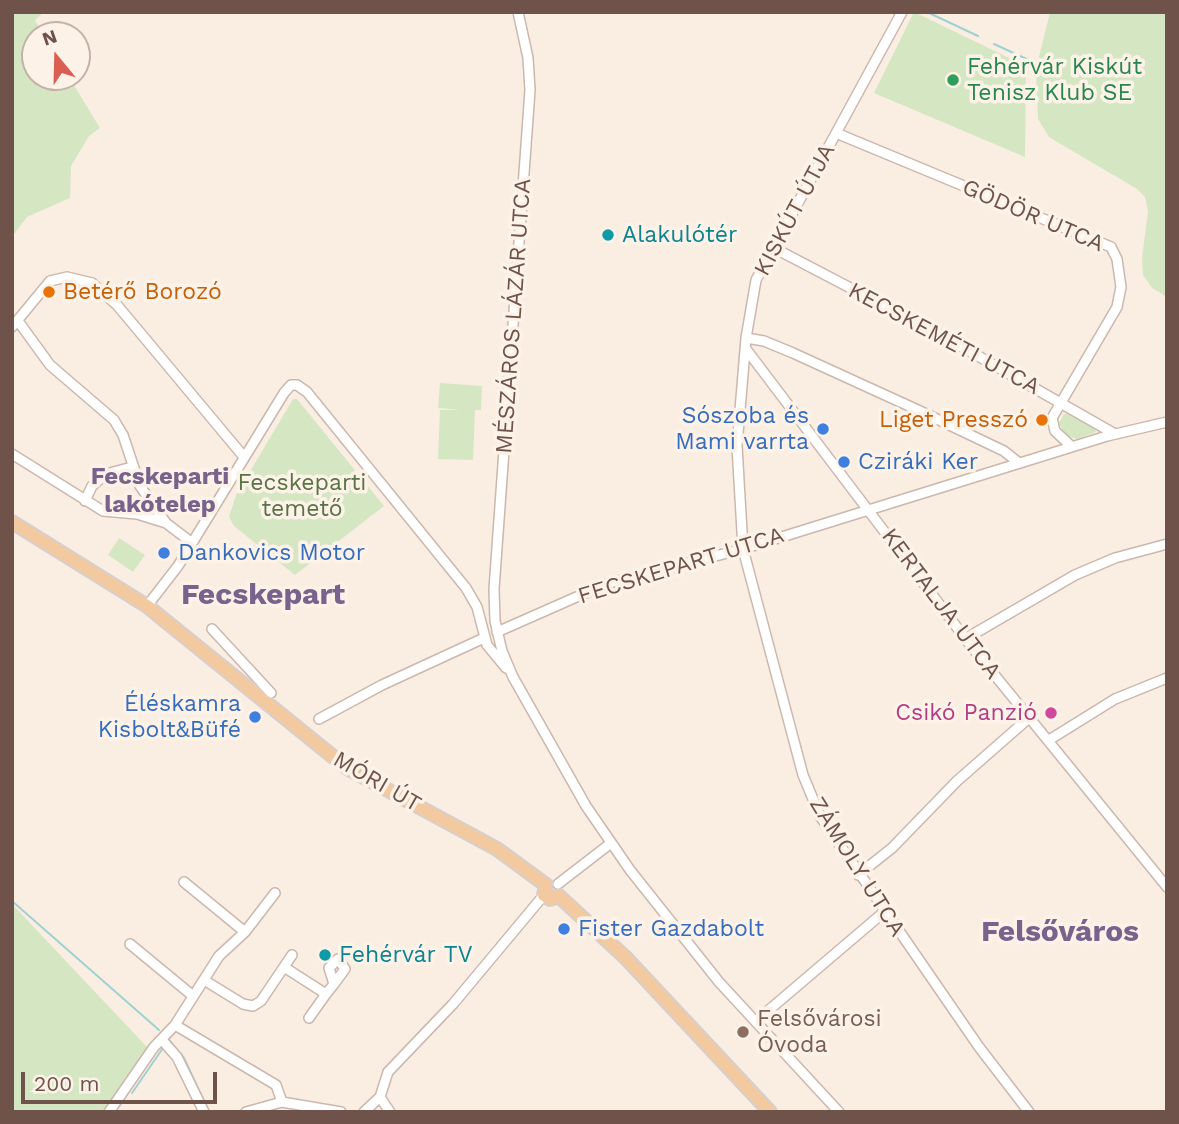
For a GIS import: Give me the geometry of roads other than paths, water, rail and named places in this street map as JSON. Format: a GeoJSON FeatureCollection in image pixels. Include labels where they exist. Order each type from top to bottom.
{"type":"FeatureCollection","features":[{"type":"Feature","properties":{"kind":"main road","name":"MÓRI ÚT"},"geometry":{"type":"LineString","coordinates":[[12,522],[147,606],[347,768],[481,840],[552,890],[625,957],[769,1112]]}},
{"type":"Feature","properties":{"kind":"street","name":"MÉSZÁROS LÁZÁR UTCA"},"geometry":{"type":"LineString","coordinates":[[510,671],[495,621],[494,589],[513,296],[530,90],[528,58],[518,12]]}},
{"type":"Feature","properties":{"kind":"street","name":"KISKÚT ÚTJA"},"geometry":{"type":"LineString","coordinates":[[743,549],[737,469],[752,292],[772,247],[902,12]]}},
{"type":"Feature","properties":{"kind":"street","name":"GÖDÖR UTCA"},"geometry":{"type":"LineString","coordinates":[[836,133],[1111,247],[1117,258],[1121,287],[1117,306],[1061,403]]}},
{"type":"Feature","properties":{"kind":"street","name":"KECSKEMÉTI UTCA"},"geometry":{"type":"LineString","coordinates":[[772,247],[1115,434]]}},
{"type":"Feature","properties":{"kind":"street"},"geometry":{"type":"LineString","coordinates":[[191,542],[166,523],[142,490],[114,420],[50,365],[15,324],[50,281],[66,277],[92,283],[117,305],[244,457]]}},
{"type":"Feature","properties":{"kind":"street"},"geometry":{"type":"LineString","coordinates":[[746,338],[764,341],[806,359],[1004,451],[1018,463]]}},
{"type":"Feature","properties":{"kind":"street","name":"KERTALJA UTCA"},"geometry":{"type":"LineString","coordinates":[[746,349],[965,639],[1167,887]]}},
{"type":"Feature","properties":{"kind":"street"},"geometry":{"type":"LineString","coordinates":[[147,606],[178,566],[291,385],[306,392],[473,598],[485,641],[510,671],[586,806],[611,843],[710,972],[839,1112]]}},
{"type":"Feature","properties":{"kind":"street"},"geometry":{"type":"LineString","coordinates":[[1061,403],[1052,418],[1053,427],[1071,446]]}},
{"type":"Feature","properties":{"kind":"street","name":"FECSKEPART UTCA"},"geometry":{"type":"LineString","coordinates":[[485,641],[593,589],[743,549],[1071,446],[1167,422]]}},
{"type":"Feature","properties":{"kind":"street"},"geometry":{"type":"LineString","coordinates":[[12,454],[108,513],[137,514],[166,523]]}},
{"type":"Feature","properties":{"kind":"street"},"geometry":{"type":"LineString","coordinates":[[85,500],[92,486],[106,474],[132,467]]}},
{"type":"Feature","properties":{"kind":"street"},"geometry":{"type":"LineString","coordinates":[[965,639],[1075,575],[1115,558],[1167,544]]}},
{"type":"Feature","properties":{"kind":"street","name":"ZÁMOLY UTCA"},"geometry":{"type":"LineString","coordinates":[[743,549],[807,787],[820,816],[858,875],[998,1074],[1029,1112]]}},
{"type":"Feature","properties":{"kind":"street"},"geometry":{"type":"LineString","coordinates":[[480,624],[495,621]]}},
{"type":"Feature","properties":{"kind":"street"},"geometry":{"type":"LineString","coordinates":[[212,629],[271,693]]}},
{"type":"Feature","properties":{"kind":"street"},"geometry":{"type":"LineString","coordinates":[[319,719],[382,685],[485,641]]}},
{"type":"Feature","properties":{"kind":"street"},"geometry":{"type":"LineString","coordinates":[[219,666],[231,651]]}},
{"type":"Feature","properties":{"kind":"street"},"geometry":{"type":"LineString","coordinates":[[1049,740],[1124,695],[1167,678]]}},
{"type":"Feature","properties":{"kind":"street"},"geometry":{"type":"LineString","coordinates":[[858,875],[892,848],[957,781],[1030,717]]}},
{"type":"Feature","properties":{"kind":"street"},"geometry":{"type":"LineString","coordinates":[[386,1111],[380,1097],[382,1085],[394,1064],[453,1004],[552,890],[611,843]]}},
{"type":"Feature","properties":{"kind":"street"},"geometry":{"type":"LineString","coordinates":[[184,883],[245,932]]}},
{"type":"Feature","properties":{"kind":"street"},"geometry":{"type":"LineString","coordinates":[[109,1112],[174,1025],[219,956],[245,932],[275,893]]}},
{"type":"Feature","properties":{"kind":"street"},"geometry":{"type":"LineString","coordinates":[[756,1021],[884,912]]}},
{"type":"Feature","properties":{"kind":"street"},"geometry":{"type":"LineString","coordinates":[[130,944],[193,996]]}},
{"type":"Feature","properties":{"kind":"street"},"geometry":{"type":"LineString","coordinates":[[204,980],[243,1004],[253,1006],[261,1001],[292,955]]}},
{"type":"Feature","properties":{"kind":"street"},"geometry":{"type":"LineString","coordinates":[[284,967],[326,995]]}},
{"type":"Feature","properties":{"kind":"street"},"geometry":{"type":"LineString","coordinates":[[309,1018],[334,984]]}},
{"type":"Feature","properties":{"kind":"street"},"geometry":{"type":"LineString","coordinates":[[174,1025],[276,1086],[282,1102]]}},
{"type":"Feature","properties":{"kind":"street"},"geometry":{"type":"LineString","coordinates":[[162,1040],[177,1057],[204,1112]]}},
{"type":"Feature","properties":{"kind":"street"},"geometry":{"type":"LineString","coordinates":[[364,1112],[380,1097]]}},
{"type":"Feature","properties":{"kind":"street"},"geometry":{"type":"LineString","coordinates":[[246,1112],[263,1105],[282,1102],[341,1112]]}},
{"type":"Feature","properties":{"kind":"waterway"},"geometry":{"type":"LineString","coordinates":[[927,12],[978,36]]}},
{"type":"Feature","properties":{"kind":"waterway"},"geometry":{"type":"LineString","coordinates":[[994,44],[1044,67]]}},
{"type":"Feature","properties":{"kind":"waterway"},"geometry":{"type":"LineString","coordinates":[[12,901],[159,1030]]}},
{"type":"Feature","properties":{"kind":"waterway"},"geometry":{"type":"LineString","coordinates":[[169,1040],[184,1058],[209,1112]]}},
{"type":"Feature","properties":{"kind":"waterway"},"geometry":{"type":"LineString","coordinates":[[132,1093],[163,1048]]}},
{"type":"Feature","properties":{"kind":"place","name":"Fehérvár Kiskút Tenisz Klub SE"},"geometry":{"type":"Point","coordinates":[953,80]}},
{"type":"Feature","properties":{"kind":"place","name":"Alakulótér"},"geometry":{"type":"Point","coordinates":[608,235]}},
{"type":"Feature","properties":{"kind":"place","name":"Betérő Borozó"},"geometry":{"type":"Point","coordinates":[49,292]}},
{"type":"Feature","properties":{"kind":"place","name":"Liget Presszó"},"geometry":{"type":"Point","coordinates":[1042,420]}},
{"type":"Feature","properties":{"kind":"place","name":"Sószoba és Mami varrta"},"geometry":{"type":"Point","coordinates":[823,429]}},
{"type":"Feature","properties":{"kind":"place","name":"Cziráki Ker"},"geometry":{"type":"Point","coordinates":[844,462]}},
{"type":"Feature","properties":{"kind":"place","name":"Dankovics Motor"},"geometry":{"type":"Point","coordinates":[164,553]}},
{"type":"Feature","properties":{"kind":"place","name":"Csikó Panzió"},"geometry":{"type":"Point","coordinates":[1051,713]}},
{"type":"Feature","properties":{"kind":"place","name":"Éléskamra Kisbolt&Büfé"},"geometry":{"type":"Point","coordinates":[255,717]}},
{"type":"Feature","properties":{"kind":"place","name":"Fister Gazdabolt"},"geometry":{"type":"Point","coordinates":[564,929]}},
{"type":"Feature","properties":{"kind":"place","name":"Fehérvár TV"},"geometry":{"type":"Point","coordinates":[325,955]}},
{"type":"Feature","properties":{"kind":"place","name":"Felsővárosi Óvoda"},"geometry":{"type":"Point","coordinates":[743,1032]}},
{"type":"Feature","properties":{"kind":"district","name":"Fecskeparti lakótelep"},"geometry":{"type":"Point","coordinates":[160,491]}},
{"type":"Feature","properties":{"kind":"district","name":"Fecskepart"},"geometry":{"type":"Point","coordinates":[263,595]}},
{"type":"Feature","properties":{"kind":"district","name":"Felsőváros"},"geometry":{"type":"Point","coordinates":[1060,932]}},
{"type":"Feature","properties":{"kind":"park label","name":"Fecskeparti temető"},"geometry":{"type":"Point","coordinates":[302,496]}}]}
